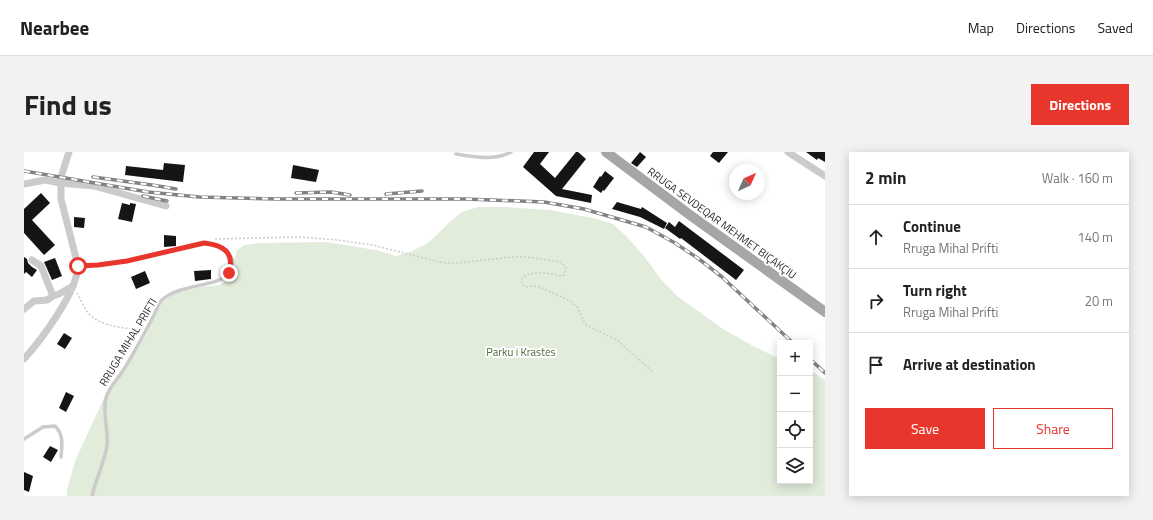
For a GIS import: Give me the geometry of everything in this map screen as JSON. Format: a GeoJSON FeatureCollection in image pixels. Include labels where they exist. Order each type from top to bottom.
{"type":"FeatureCollection","features":[{"type":"Feature","properties":{"kind":"main road","name":"RRUGA SEVDEQAR MEHMET BIÇAKÇIU"},"geometry":{"type":"LineString","coordinates":[[606,152],[690,215],[825,312]]}},
{"type":"Feature","properties":{"kind":"street"},"geometry":{"type":"LineString","coordinates":[[24,359],[49,328],[73,286],[77,274],[78,266],[61,199],[60,183],[69,152]]}},
{"type":"Feature","properties":{"kind":"street"},"geometry":{"type":"LineString","coordinates":[[788,152],[825,176]]}},
{"type":"Feature","properties":{"kind":"street"},"geometry":{"type":"LineString","coordinates":[[24,184],[45,180],[94,186],[166,206]]}},
{"type":"Feature","properties":{"kind":"street"},"geometry":{"type":"LineString","coordinates":[[32,260],[41,266],[52,296]]}},
{"type":"Feature","properties":{"kind":"street"},"geometry":{"type":"LineString","coordinates":[[24,309],[34,301],[48,300],[52,296],[59,294],[73,286]]}},
{"type":"Feature","properties":{"kind":"lane"},"geometry":{"type":"LineString","coordinates":[[456,154],[486,158],[504,155],[511,152]]}},
{"type":"Feature","properties":{"kind":"lane","name":"RRUGA MIHAL PRIFTI"},"geometry":{"type":"LineString","coordinates":[[78,266],[127,261],[204,243],[219,246],[228,253],[232,264],[229,273],[220,280],[185,288],[172,293],[161,301],[146,331],[124,370],[112,386],[106,399],[107,445],[92,496]]}},
{"type":"Feature","properties":{"kind":"lane"},"geometry":{"type":"LineString","coordinates":[[24,439],[43,426],[55,426],[59,430],[62,439],[61,458]]}},
{"type":"Feature","properties":{"kind":"path"},"geometry":{"type":"LineString","coordinates":[[214,239],[299,237],[338,240],[372,245],[444,263],[527,256],[560,262],[566,267],[565,274],[563,276],[538,273],[527,275],[522,278],[522,285],[525,287],[537,286],[570,302],[578,308],[585,324],[618,341],[653,372]]}},
{"type":"Feature","properties":{"kind":"path"},"geometry":{"type":"LineString","coordinates":[[73,286],[84,307],[95,319],[115,326],[146,331]]}},
{"type":"Feature","properties":{"kind":"green space","name":"Parku i Krastes"},"geometry":{"type":"Polygon","coordinates":[[[478,207],[550,210],[597,219],[613,224],[644,256],[660,278],[677,296],[723,329],[777,358],[777,484],[813,484],[813,372],[825,380],[825,496],[67,496],[67,490],[75,461],[104,398],[125,370],[147,333],[157,311],[163,302],[173,294],[185,289],[219,285],[228,280],[237,250],[245,245],[260,243],[326,242],[376,250],[396,256],[410,252],[428,243],[462,212],[478,207]]]}},
{"type":"Feature","properties":{"kind":"building"},"geometry":{"type":"Polygon","coordinates":[[[534,152],[549,152],[540,164],[555,178],[576,152],[586,159],[562,189],[592,195],[591,203],[556,196],[523,167],[534,152]]]}},
{"type":"Feature","properties":{"kind":"building"},"geometry":{"type":"Polygon","coordinates":[[[640,152],[646,157],[637,167],[631,163],[640,152]]]}},
{"type":"Feature","properties":{"kind":"building"},"geometry":{"type":"Polygon","coordinates":[[[713,152],[728,152],[719,163],[710,156],[713,152]]]}},
{"type":"Feature","properties":{"kind":"building"},"geometry":{"type":"Polygon","coordinates":[[[806,152],[825,152],[825,162],[818,158],[817,160],[806,152]]]}},
{"type":"Feature","properties":{"kind":"building"},"geometry":{"type":"Polygon","coordinates":[[[164,163],[185,165],[183,182],[125,175],[126,166],[163,170],[164,163]]]}},
{"type":"Feature","properties":{"kind":"building"},"geometry":{"type":"Polygon","coordinates":[[[293,165],[319,170],[316,182],[291,178],[293,165]]]}},
{"type":"Feature","properties":{"kind":"building"},"geometry":{"type":"Polygon","coordinates":[[[605,171],[614,178],[601,193],[593,187],[605,171]]]}},
{"type":"Feature","properties":{"kind":"building"},"geometry":{"type":"Polygon","coordinates":[[[41,193],[50,203],[32,220],[55,245],[44,255],[24,233],[24,209],[41,193]]]}},
{"type":"Feature","properties":{"kind":"building"},"geometry":{"type":"Polygon","coordinates":[[[617,202],[641,209],[642,207],[667,223],[664,229],[640,217],[612,209],[617,202]]]}},
{"type":"Feature","properties":{"kind":"building"},"geometry":{"type":"Polygon","coordinates":[[[122,203],[130,205],[130,203],[136,204],[132,222],[118,219],[122,203]]]}},
{"type":"Feature","properties":{"kind":"building"},"geometry":{"type":"Polygon","coordinates":[[[74,217],[85,218],[84,228],[74,227],[74,217]]]}},
{"type":"Feature","properties":{"kind":"building"},"geometry":{"type":"Polygon","coordinates":[[[679,221],[744,270],[736,280],[681,238],[680,239],[665,228],[669,222],[675,227],[679,221]]]}},
{"type":"Feature","properties":{"kind":"building"},"geometry":{"type":"Polygon","coordinates":[[[164,235],[176,236],[176,246],[164,247],[164,235]]]}},
{"type":"Feature","properties":{"kind":"building"},"geometry":{"type":"Polygon","coordinates":[[[24,257],[32,267],[37,270],[32,277],[26,272],[24,274],[24,257]]]}},
{"type":"Feature","properties":{"kind":"building"},"geometry":{"type":"Polygon","coordinates":[[[55,258],[62,276],[52,280],[44,262],[55,258]]]}},
{"type":"Feature","properties":{"kind":"building"},"geometry":{"type":"Polygon","coordinates":[[[211,270],[211,279],[195,281],[194,271],[211,270]]]}},
{"type":"Feature","properties":{"kind":"building"},"geometry":{"type":"Polygon","coordinates":[[[145,271],[150,283],[136,289],[131,277],[145,271]]]}},
{"type":"Feature","properties":{"kind":"building"},"geometry":{"type":"Polygon","coordinates":[[[64,333],[72,338],[65,349],[57,344],[64,333]]]}},
{"type":"Feature","properties":{"kind":"building"},"geometry":{"type":"Polygon","coordinates":[[[66,392],[74,396],[66,412],[59,408],[66,392]]]}},
{"type":"Feature","properties":{"kind":"building"},"geometry":{"type":"Polygon","coordinates":[[[50,446],[58,450],[51,462],[43,457],[50,446]]]}},
{"type":"Feature","properties":{"kind":"building"},"geometry":{"type":"Polygon","coordinates":[[[24,472],[33,476],[29,492],[24,490],[24,472]]]}},
{"type":"Feature","properties":{"kind":"railway"},"geometry":{"type":"LineString","coordinates":[[24,171],[148,192],[199,197],[277,199],[466,199],[544,202],[584,209],[646,227],[675,243],[722,277],[790,340]]}},
{"type":"Feature","properties":{"kind":"railway"},"geometry":{"type":"LineString","coordinates":[[93,177],[176,189]]}},
{"type":"Feature","properties":{"kind":"railway"},"geometry":{"type":"LineString","coordinates":[[386,194],[422,191]]}},
{"type":"Feature","properties":{"kind":"railway"},"geometry":{"type":"LineString","coordinates":[[296,193],[331,192],[350,195]]}},
{"type":"Feature","properties":{"kind":"railway"},"geometry":{"type":"LineString","coordinates":[[143,196],[167,201]]}},
{"type":"Feature","properties":{"kind":"railway"},"geometry":{"type":"LineString","coordinates":[[813,362],[825,373]]}},
{"type":"Feature","properties":{"kind":"route"},"geometry":{"type":"LineString","coordinates":[[78,266],[127,261],[204,243],[219,246],[228,253],[232,264],[229,273]]}}]}
